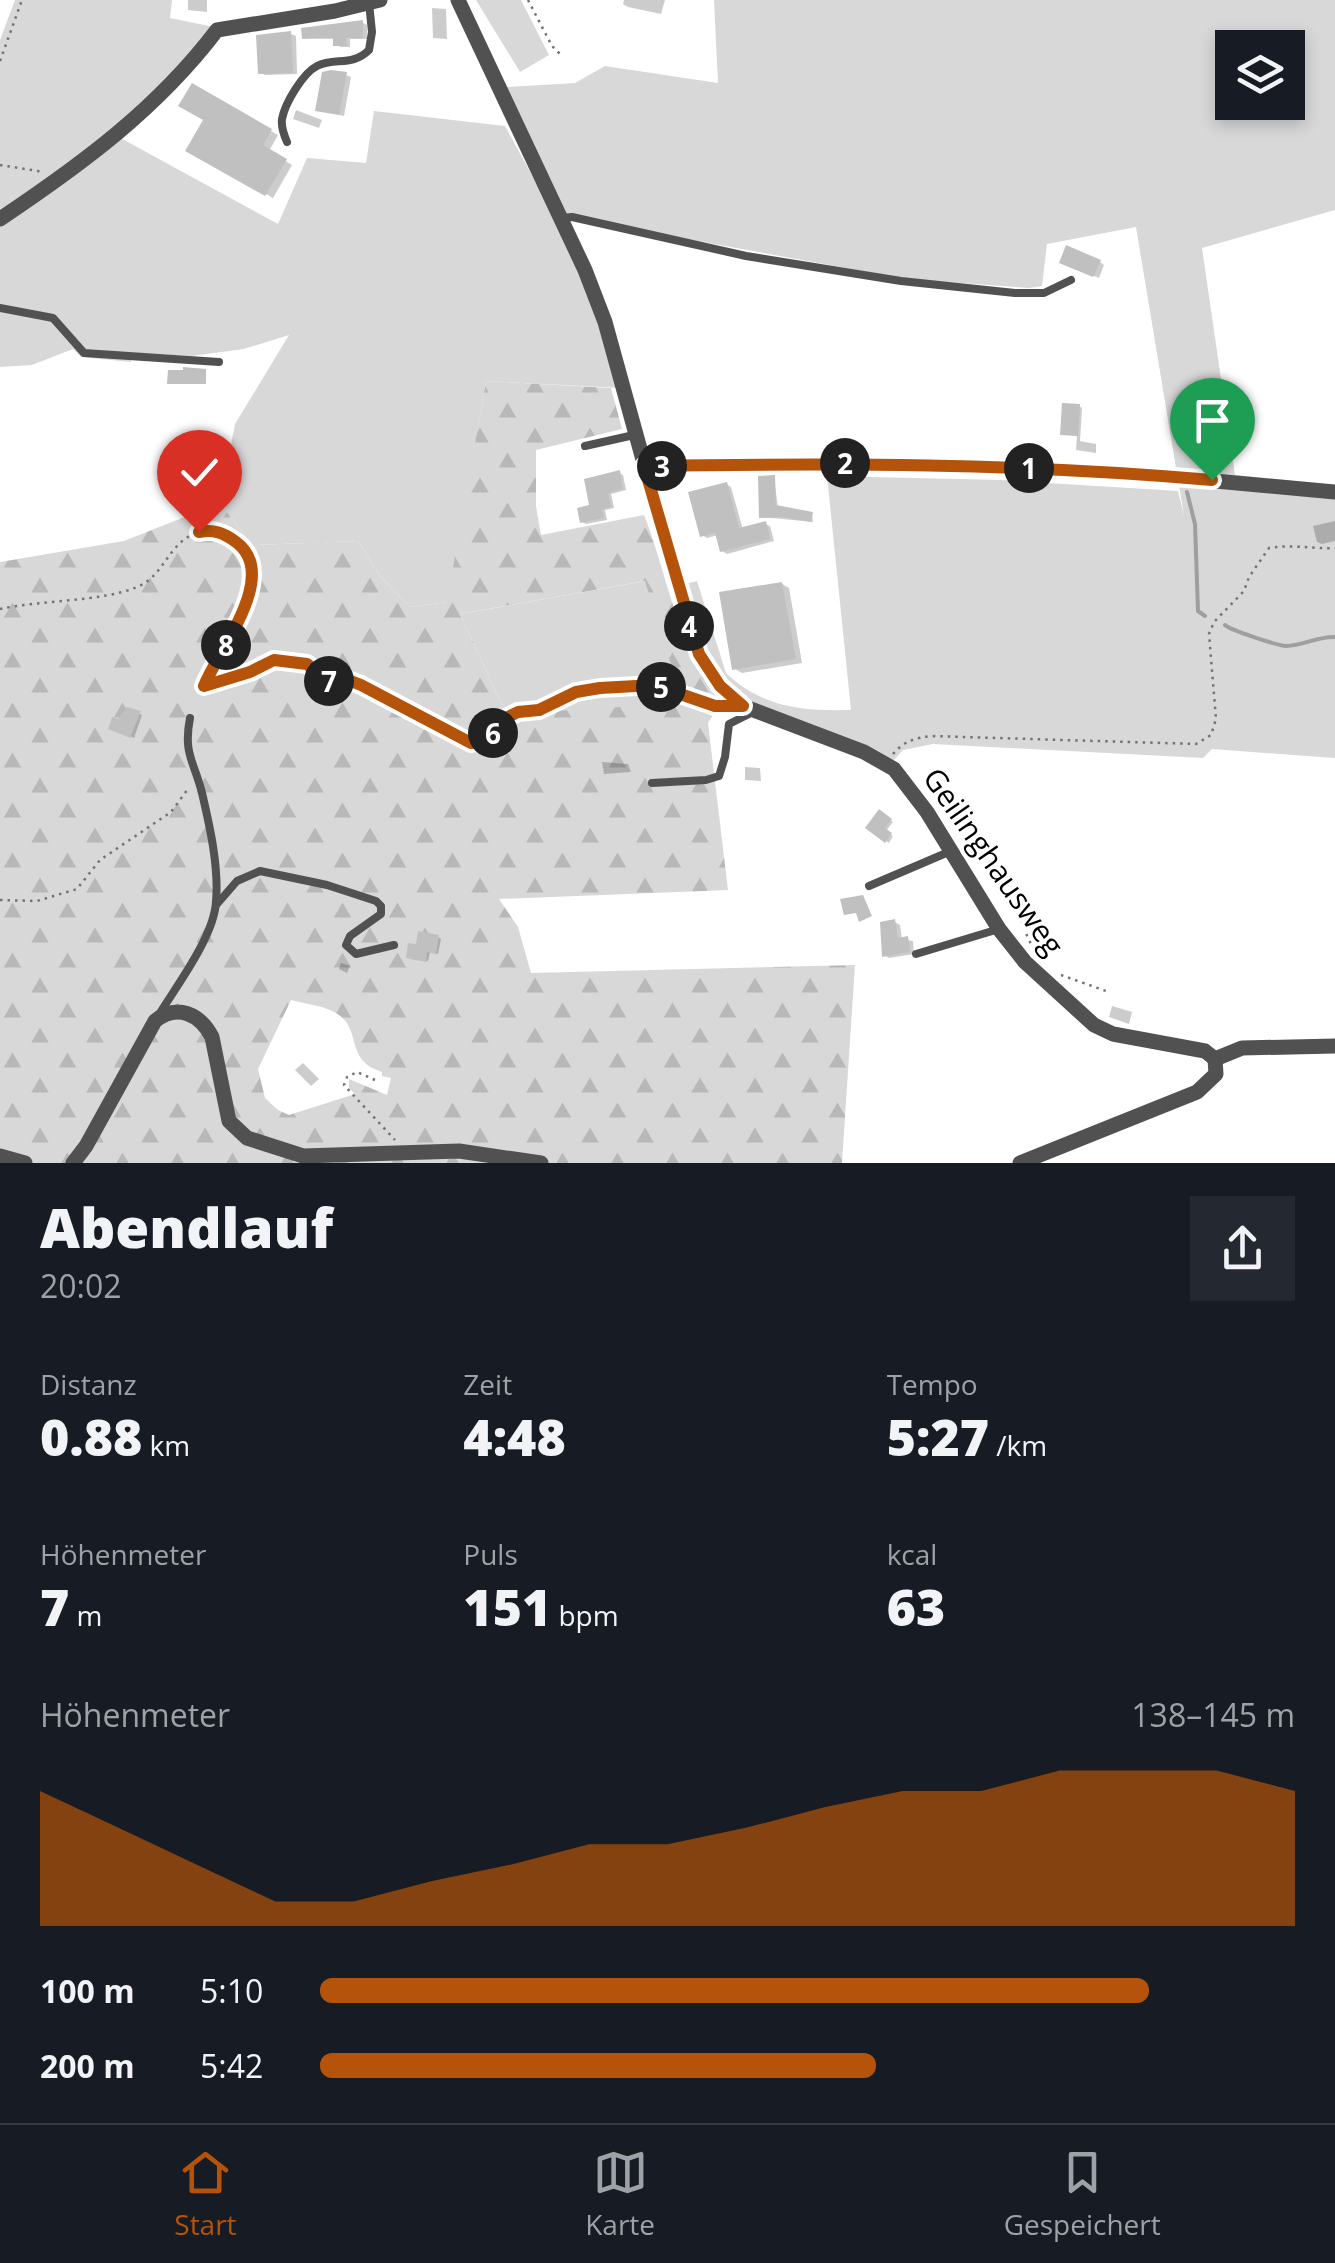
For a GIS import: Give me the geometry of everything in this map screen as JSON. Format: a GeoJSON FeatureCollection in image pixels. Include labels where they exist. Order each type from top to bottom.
{"type":"FeatureCollection","features":[{"type":"Feature","properties":{"kind":"street","name":"Geilinghausweg"},"geometry":{"type":"LineString","coordinates":[[458,0],[605,322],[699,654],[720,686],[748,709],[885,762],[908,784],[999,929],[1050,988],[1102,1029],[1205,1051],[1216,1059]]}},
{"type":"Feature","properties":{"kind":"street"},"geometry":{"type":"LineString","coordinates":[[0,219],[65,176],[152,104],[185,72],[217,30],[335,12],[374,1]]}},
{"type":"Feature","properties":{"kind":"street"},"geometry":{"type":"LineString","coordinates":[[644,466],[854,463],[1106,470],[1335,492]]}},
{"type":"Feature","properties":{"kind":"street"},"geometry":{"type":"LineString","coordinates":[[72,1163],[86,1146],[155,1021],[166,1013],[180,1011],[207,1027],[229,1122],[247,1138],[303,1156],[459,1151],[541,1163]]}},
{"type":"Feature","properties":{"kind":"street"},"geometry":{"type":"LineString","coordinates":[[1020,1163],[1197,1092],[1216,1074],[1216,1059],[1242,1048],[1335,1046]]}},
{"type":"Feature","properties":{"kind":"street"},"geometry":{"type":"LineString","coordinates":[[0,1156],[25,1163]]}},
{"type":"Feature","properties":{"kind":"lane"},"geometry":{"type":"LineString","coordinates":[[286,142],[282,119],[312,69],[321,64],[354,61],[368,50],[374,1]]}},
{"type":"Feature","properties":{"kind":"lane"},"geometry":{"type":"LineString","coordinates":[[560,218],[572,217],[746,256],[900,281],[1044,293],[1072,280]]}},
{"type":"Feature","properties":{"kind":"lane"},"geometry":{"type":"LineString","coordinates":[[0,308],[53,318],[84,353],[220,362]]}},
{"type":"Feature","properties":{"kind":"lane"},"geometry":{"type":"LineString","coordinates":[[585,446],[635,435]]}},
{"type":"Feature","properties":{"kind":"lane"},"geometry":{"type":"LineString","coordinates":[[652,784],[719,776],[726,757],[728,724],[748,709]]}},
{"type":"Feature","properties":{"kind":"lane"},"geometry":{"type":"LineString","coordinates":[[190,718],[185,742],[212,841],[216,904]]}},
{"type":"Feature","properties":{"kind":"lane"},"geometry":{"type":"LineString","coordinates":[[869,886],[952,852]]}},
{"type":"Feature","properties":{"kind":"lane"},"geometry":{"type":"LineString","coordinates":[[155,1021],[198,950],[216,904],[244,877],[271,871],[379,904],[379,916],[348,939],[346,945],[352,953],[394,945]]}},
{"type":"Feature","properties":{"kind":"lane"},"geometry":{"type":"LineString","coordinates":[[916,954],[999,929]]}},
{"type":"Feature","properties":{"kind":"path"},"geometry":{"type":"LineString","coordinates":[[0,61],[22,0]]}},
{"type":"Feature","properties":{"kind":"path"},"geometry":{"type":"LineString","coordinates":[[528,0],[560,54]]}},
{"type":"Feature","properties":{"kind":"path"},"geometry":{"type":"LineString","coordinates":[[0,165],[65,176]]}},
{"type":"Feature","properties":{"kind":"path"},"geometry":{"type":"LineString","coordinates":[[0,609],[57,599],[115,595],[138,587],[149,582],[174,546],[199,532],[212,530],[244,548],[252,586],[244,610],[204,686],[274,660],[307,664],[328,681],[343,678],[361,685],[471,743],[486,740],[506,718],[518,712],[539,710],[576,692],[600,688],[654,685],[715,706],[748,709]]}},
{"type":"Feature","properties":{"kind":"path"},"geometry":{"type":"LineString","coordinates":[[885,762],[900,745],[932,736],[1196,744],[1210,735],[1216,719],[1209,634],[1214,622],[1237,600],[1269,548],[1292,544],[1335,548]]}},
{"type":"Feature","properties":{"kind":"path"},"geometry":{"type":"LineString","coordinates":[[0,900],[37,901],[77,889],[100,860],[171,812],[190,787]]}},
{"type":"Feature","properties":{"kind":"path"},"geometry":{"type":"LineString","coordinates":[[952,852],[970,848],[990,856],[1017,898],[1026,938],[1042,960]]}},
{"type":"Feature","properties":{"kind":"path"},"geometry":{"type":"LineString","coordinates":[[1051,971],[1106,991]]}},
{"type":"Feature","properties":{"kind":"path"},"geometry":{"type":"LineString","coordinates":[[375,1080],[356,1072],[344,1085],[406,1153]]}},
{"type":"Feature","properties":{"kind":"green space"},"geometry":{"type":"Polygon","coordinates":[[[15,0],[172,0],[170,18],[214,27],[115,135],[278,224],[307,158],[366,163],[374,111],[505,126],[584,270],[621,388],[486,381],[448,602],[410,607],[380,576],[358,541],[252,545],[220,503],[235,424],[289,335],[244,349],[191,356],[132,353],[131,362],[81,357],[73,349],[32,365],[0,367],[0,40],[15,0]]]}},
{"type":"Feature","properties":{"kind":"green space"},"geometry":{"type":"Polygon","coordinates":[[[476,0],[521,0],[549,55],[520,72],[476,0]]]}},
{"type":"Feature","properties":{"kind":"green space"},"geometry":{"type":"Polygon","coordinates":[[[714,0],[1335,0],[1335,210],[1202,248],[1235,475],[1335,485],[1335,758],[1212,749],[1203,758],[933,744],[903,750],[893,761],[755,708],[713,675],[681,585],[697,581],[726,673],[740,685],[784,705],[851,710],[827,476],[1001,480],[1178,491],[1184,516],[1136,227],[1047,244],[1042,286],[1029,288],[907,279],[559,216],[506,87],[575,83],[605,66],[718,83],[714,0]]]}},
{"type":"Feature","properties":{"kind":"green space"},"geometry":{"type":"Polygon","coordinates":[[[486,381],[611,388],[622,429],[536,450],[536,506],[541,535],[644,515],[684,634],[694,656],[724,697],[708,723],[728,890],[499,899],[518,927],[531,973],[855,965],[842,1163],[0,1163],[0,562],[124,541],[220,503],[252,545],[358,541],[380,576],[410,607],[447,602],[486,381]],[[645,581],[460,614],[506,714],[683,703],[645,581]],[[291,1000],[258,1069],[265,1098],[289,1115],[355,1094],[349,1088],[349,1079],[387,1095],[391,1078],[382,1076],[382,1072],[363,1060],[350,1029],[339,1015],[291,1000]]]}},
{"type":"Feature","properties":{"kind":"green space"},"geometry":{"type":"Polygon","coordinates":[[[646,581],[684,704],[506,714],[460,614],[646,581]]]}},
{"type":"Feature","properties":{"kind":"building"},"geometry":{"type":"Polygon","coordinates":[[[363,20],[363,38],[346,38],[347,46],[333,46],[333,38],[302,39],[301,28],[363,20]]]}},
{"type":"Feature","properties":{"kind":"building"},"geometry":{"type":"Polygon","coordinates":[[[291,31],[293,73],[258,74],[256,35],[291,31]]]}},
{"type":"Feature","properties":{"kind":"building"},"geometry":{"type":"Polygon","coordinates":[[[322,72],[347,72],[339,115],[315,111],[322,72]]]}},
{"type":"Feature","properties":{"kind":"building"},"geometry":{"type":"Polygon","coordinates":[[[192,83],[272,129],[263,145],[287,159],[265,196],[185,151],[203,120],[178,106],[192,83]]]}},
{"type":"Feature","properties":{"kind":"building"},"geometry":{"type":"Polygon","coordinates":[[[1066,245],[1101,260],[1093,277],[1059,263],[1066,245]]]}},
{"type":"Feature","properties":{"kind":"building"},"geometry":{"type":"Polygon","coordinates":[[[206,369],[206,384],[167,384],[168,370],[206,369]]]}},
{"type":"Feature","properties":{"kind":"building"},"geometry":{"type":"Polygon","coordinates":[[[1062,403],[1080,404],[1078,436],[1060,435],[1062,403]]]}},
{"type":"Feature","properties":{"kind":"building"},"geometry":{"type":"Polygon","coordinates":[[[620,470],[623,489],[608,493],[611,507],[602,509],[604,518],[580,523],[577,508],[589,505],[584,479],[620,470]]]}},
{"type":"Feature","properties":{"kind":"building"},"geometry":{"type":"Polygon","coordinates":[[[775,475],[776,505],[813,512],[811,522],[759,518],[758,476],[775,475]]]}},
{"type":"Feature","properties":{"kind":"building"},"geometry":{"type":"Polygon","coordinates":[[[727,482],[739,528],[766,521],[770,539],[720,552],[715,533],[700,537],[688,492],[727,482]]]}},
{"type":"Feature","properties":{"kind":"building"},"geometry":{"type":"Polygon","coordinates":[[[782,582],[796,659],[732,670],[719,592],[782,582]]]}},
{"type":"Feature","properties":{"kind":"building"},"geometry":{"type":"Polygon","coordinates":[[[127,707],[141,711],[130,738],[108,729],[112,717],[118,719],[127,707]]]}},
{"type":"Feature","properties":{"kind":"building"},"geometry":{"type":"Polygon","coordinates":[[[879,809],[892,819],[885,828],[892,833],[885,843],[865,828],[879,809]]]}},
{"type":"Feature","properties":{"kind":"building"},"geometry":{"type":"Polygon","coordinates":[[[863,895],[872,916],[859,922],[856,913],[844,915],[840,899],[863,895]]]}},
{"type":"Feature","properties":{"kind":"building"},"geometry":{"type":"Polygon","coordinates":[[[895,919],[898,938],[908,936],[909,952],[882,957],[880,922],[895,919]]]}},
{"type":"Feature","properties":{"kind":"building"},"geometry":{"type":"Polygon","coordinates":[[[418,931],[439,935],[436,954],[427,952],[426,962],[406,958],[408,943],[416,944],[418,931]]]}},
{"type":"Feature","properties":{"kind":"waterway"},"geometry":{"type":"LineString","coordinates":[[1187,492],[1195,524],[1198,611],[1205,616]]}},
{"type":"Feature","properties":{"kind":"waterway"},"geometry":{"type":"LineString","coordinates":[[1225,625],[1286,646],[1335,637]]}},
{"type":"Feature","properties":{"kind":"route"},"geometry":{"type":"LineString","coordinates":[[199,532],[212,530],[244,548],[252,586],[244,610],[204,686],[274,660],[307,664],[328,681],[343,678],[361,685],[471,743],[486,740],[506,718],[518,712],[539,710],[576,692],[600,688],[654,685],[715,706],[743,706],[720,686],[699,654],[644,466],[854,463],[1106,470],[1212,480]]}}]}
